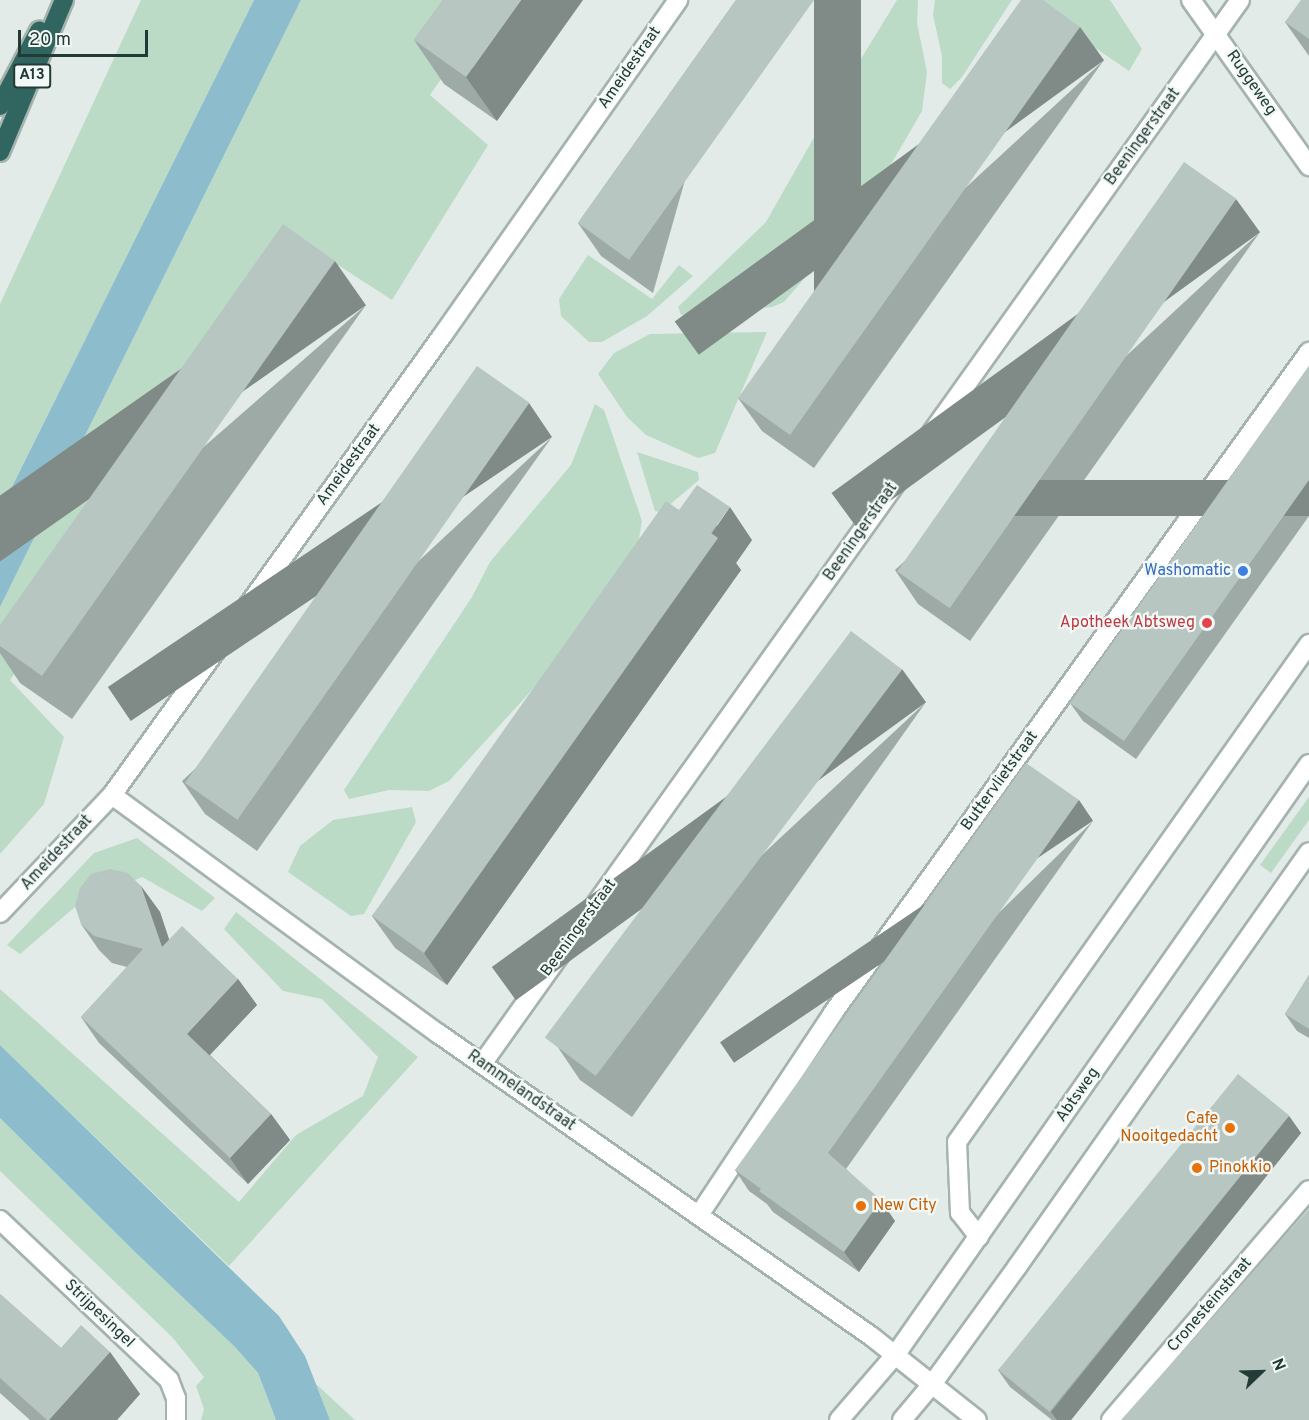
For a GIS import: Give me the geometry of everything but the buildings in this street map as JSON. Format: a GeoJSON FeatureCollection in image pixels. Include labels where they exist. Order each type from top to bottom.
{"type":"FeatureCollection","features":[{"type":"Feature","properties":{"kind":"highway"},"geometry":{"type":"LineString","coordinates":[[0,106],[55,0]]}},
{"type":"Feature","properties":{"kind":"highway","name":"A13"},"geometry":{"type":"LineString","coordinates":[[0,152],[64,0]]}},
{"type":"Feature","properties":{"kind":"street","name":"Ameidestraat"},"geometry":{"type":"LineString","coordinates":[[0,914],[112,795],[442,336],[678,0]]}},
{"type":"Feature","properties":{"kind":"street","name":"Ruggeweg"},"geometry":{"type":"LineString","coordinates":[[1191,0],[1309,166]]}},
{"type":"Feature","properties":{"kind":"street","name":"Beeningerstraat"},"geometry":{"type":"LineString","coordinates":[[482,1064],[1240,0]]}},
{"type":"Feature","properties":{"kind":"street","name":"Buttervlietstraat"},"geometry":{"type":"LineString","coordinates":[[699,1215],[833,1013],[1309,352]]}},
{"type":"Feature","properties":{"kind":"street"},"geometry":{"type":"LineString","coordinates":[[980,1236],[960,1214],[957,1142],[1309,644]]}},
{"type":"Feature","properties":{"kind":"street","name":"Abtsweg"},"geometry":{"type":"LineString","coordinates":[[839,1420],[896,1354],[1309,764]]}},
{"type":"Feature","properties":{"kind":"street","name":"Rammelandstraat"},"geometry":{"type":"LineString","coordinates":[[112,795],[482,1064],[896,1354],[976,1420]]}},
{"type":"Feature","properties":{"kind":"street"},"geometry":{"type":"LineString","coordinates":[[902,1420],[933,1383],[1017,1268],[1309,852]]}},
{"type":"Feature","properties":{"kind":"street","name":"Cronesteinstraat"},"geometry":{"type":"LineString","coordinates":[[1111,1420],[1309,1190]]}},
{"type":"Feature","properties":{"kind":"street","name":"Strijpesingel"},"geometry":{"type":"LineString","coordinates":[[0,1220],[169,1380],[176,1398],[176,1420]]}},
{"type":"Feature","properties":{"kind":"green space"},"geometry":{"type":"Polygon","coordinates":[[[141,0],[254,0],[0,511],[0,304],[141,0]]]}},
{"type":"Feature","properties":{"kind":"green space"},"geometry":{"type":"Polygon","coordinates":[[[301,0],[496,0],[430,95],[488,145],[392,300],[315,250],[10,680],[64,737],[44,804],[0,854],[0,607],[301,0]]]}},
{"type":"Feature","properties":{"kind":"green space"},"geometry":{"type":"Polygon","coordinates":[[[897,0],[918,0],[917,23],[927,72],[922,111],[866,207],[784,302],[772,307],[681,315],[678,307],[766,222],[829,111],[897,0]]]}},
{"type":"Feature","properties":{"kind":"green space"},"geometry":{"type":"Polygon","coordinates":[[[935,0],[1012,0],[962,77],[950,89],[942,83],[942,56],[933,15],[935,0]]]}},
{"type":"Feature","properties":{"kind":"green space"},"geometry":{"type":"Polygon","coordinates":[[[1039,0],[1110,0],[1142,49],[1129,71],[1034,6],[1039,0]]]}},
{"type":"Feature","properties":{"kind":"green space"},"geometry":{"type":"Polygon","coordinates":[[[588,255],[652,299],[679,265],[693,276],[647,316],[602,342],[589,342],[561,316],[559,299],[588,255]]]}},
{"type":"Feature","properties":{"kind":"green space"},"geometry":{"type":"Polygon","coordinates":[[[767,332],[715,453],[698,458],[646,435],[627,417],[598,374],[614,353],[650,334],[767,332]]]}},
{"type":"Feature","properties":{"kind":"green space"},"geometry":{"type":"Polygon","coordinates":[[[595,404],[604,410],[642,521],[637,550],[541,680],[449,781],[429,791],[389,790],[349,799],[344,790],[472,597],[490,562],[571,465],[595,404]]]}},
{"type":"Feature","properties":{"kind":"green space"},"geometry":{"type":"Polygon","coordinates":[[[637,452],[698,472],[699,480],[661,512],[655,511],[637,452]]]}},
{"type":"Feature","properties":{"kind":"green space"},"geometry":{"type":"Polygon","coordinates":[[[1309,797],[1309,820],[1271,873],[1260,865],[1309,797]]]}},
{"type":"Feature","properties":{"kind":"green space"},"geometry":{"type":"Polygon","coordinates":[[[412,807],[416,822],[364,914],[351,916],[288,872],[300,846],[333,820],[412,807]]]}},
{"type":"Feature","properties":{"kind":"green space"},"geometry":{"type":"Polygon","coordinates":[[[137,838],[215,898],[202,911],[142,877],[75,907],[20,954],[7,945],[94,853],[137,838]]]}},
{"type":"Feature","properties":{"kind":"green space"},"geometry":{"type":"Polygon","coordinates":[[[236,912],[418,1057],[229,1266],[0,1045],[0,989],[239,1202],[296,1135],[363,1096],[378,1057],[322,999],[283,991],[224,929],[236,912]]]}},
{"type":"Feature","properties":{"kind":"green space"},"geometry":{"type":"Polygon","coordinates":[[[0,1118],[235,1347],[258,1373],[276,1420],[201,1420],[204,1409],[196,1386],[204,1377],[173,1338],[0,1171],[0,1118]]]}},
{"type":"Feature","properties":{"kind":"green space"},"geometry":{"type":"Polygon","coordinates":[[[316,1384],[355,1420],[330,1420],[316,1384]]]}},
{"type":"Feature","properties":{"kind":"water"},"geometry":{"type":"Polygon","coordinates":[[[254,0],[301,0],[0,607],[0,511],[254,0]]]}},
{"type":"Feature","properties":{"kind":"water"},"geometry":{"type":"Polygon","coordinates":[[[0,1045],[279,1316],[305,1356],[330,1420],[276,1420],[258,1373],[235,1347],[0,1118],[0,1045]]]}},
{"type":"Feature","properties":{"kind":"place","name":"Washomatic"},"geometry":{"type":"Point","coordinates":[1243,571]}},
{"type":"Feature","properties":{"kind":"place","name":"Apotheek Abtsweg"},"geometry":{"type":"Point","coordinates":[1207,623]}},
{"type":"Feature","properties":{"kind":"place","name":"Cafe Nooitgedacht"},"geometry":{"type":"Point","coordinates":[1230,1128]}},
{"type":"Feature","properties":{"kind":"place","name":"Pinokkio"},"geometry":{"type":"Point","coordinates":[1197,1168]}},
{"type":"Feature","properties":{"kind":"place","name":"New City"},"geometry":{"type":"Point","coordinates":[861,1206]}}]}
